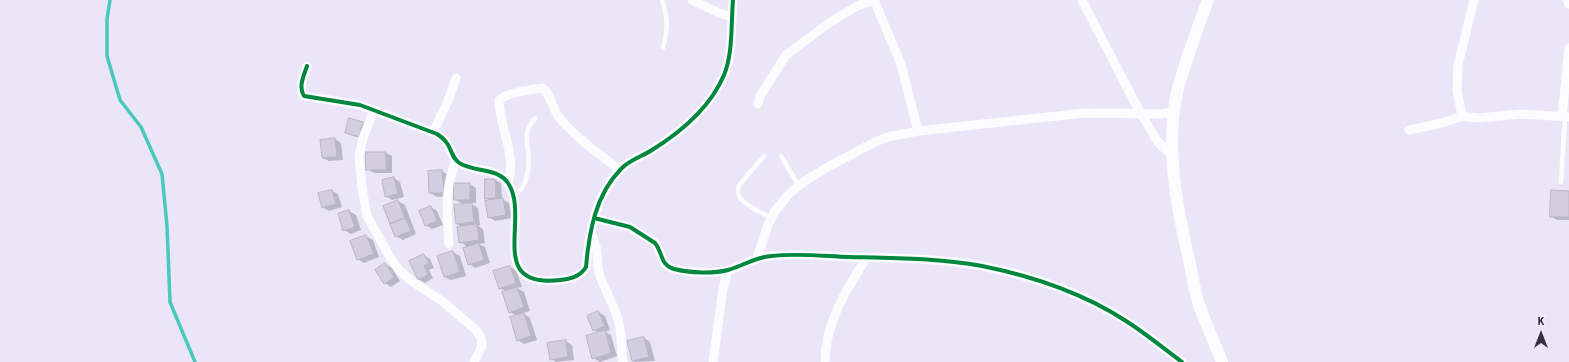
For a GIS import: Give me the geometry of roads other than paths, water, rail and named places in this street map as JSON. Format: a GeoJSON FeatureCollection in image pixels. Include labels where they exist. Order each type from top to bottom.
{"type":"FeatureCollection","features":[{"type":"Feature","properties":{"kind":"street"},"geometry":{"type":"LineString","coordinates":[[692,0],[719,13],[732,17]]}},
{"type":"Feature","properties":{"kind":"street"},"geometry":{"type":"LineString","coordinates":[[307,66],[302,85],[302,92],[304,96],[348,102],[433,132],[446,142],[456,161],[460,164],[490,172],[502,177],[508,183],[513,196],[516,214],[514,254],[517,264],[521,270],[533,279],[545,281],[568,279],[577,276],[584,271],[586,267],[598,203],[620,170],[629,162],[663,144],[689,124],[702,110],[719,86],[727,67],[732,17],[732,0]]}},
{"type":"Feature","properties":{"kind":"street"},"geometry":{"type":"LineString","coordinates":[[758,104],[760,96],[786,55],[829,23],[857,6],[874,0],[901,64],[918,131]]}},
{"type":"Feature","properties":{"kind":"street"},"geometry":{"type":"LineString","coordinates":[[1082,0],[1134,101],[1157,141],[1172,156]]}},
{"type":"Feature","properties":{"kind":"street"},"geometry":{"type":"LineString","coordinates":[[1208,0],[1185,65],[1177,93],[1172,156],[1186,249],[1200,307],[1222,362]]}},
{"type":"Feature","properties":{"kind":"street"},"geometry":{"type":"LineString","coordinates":[[1462,116],[1458,90],[1458,71],[1474,0]]}},
{"type":"Feature","properties":{"kind":"street"},"geometry":{"type":"LineString","coordinates":[[1567,0],[1569,4]]}},
{"type":"Feature","properties":{"kind":"street"},"geometry":{"type":"LineString","coordinates":[[1409,130],[1442,123],[1462,116],[1478,118],[1521,114],[1565,117],[1569,48]]}},
{"type":"Feature","properties":{"kind":"street"},"geometry":{"type":"LineString","coordinates":[[433,132],[448,101],[456,78]]}},
{"type":"Feature","properties":{"kind":"street"},"geometry":{"type":"LineString","coordinates":[[508,183],[512,171],[511,160],[499,101],[504,97],[517,93],[542,88],[546,92],[558,116],[569,129],[620,170]]}},
{"type":"Feature","properties":{"kind":"street"},"geometry":{"type":"LineString","coordinates":[[374,110],[363,138],[360,156],[362,188],[367,216],[390,257],[405,276],[442,300],[479,334],[482,346],[474,362]]}},
{"type":"Feature","properties":{"kind":"street"},"geometry":{"type":"LineString","coordinates":[[757,258],[768,225],[785,199],[799,186],[826,168],[888,136],[918,131],[1085,113],[1162,114],[1175,111]]}},
{"type":"Feature","properties":{"kind":"street"},"geometry":{"type":"LineString","coordinates":[[449,244],[446,204],[450,177],[456,161]]}},
{"type":"Feature","properties":{"kind":"street"},"geometry":{"type":"LineString","coordinates":[[594,218],[630,227],[655,243],[658,247],[662,261],[672,268],[696,272],[728,270],[757,258],[804,255],[923,259],[982,266],[1023,276],[1090,300],[1126,321],[1182,362]]}},
{"type":"Feature","properties":{"kind":"street"},"geometry":{"type":"LineString","coordinates":[[591,234],[597,246],[599,271],[602,282],[618,319],[623,362]]}},
{"type":"Feature","properties":{"kind":"street"},"geometry":{"type":"LineString","coordinates":[[825,362],[828,339],[837,310],[868,257]]}},
{"type":"Feature","properties":{"kind":"street"},"geometry":{"type":"LineString","coordinates":[[714,362],[723,289],[728,270]]}},
{"type":"Feature","properties":{"kind":"lane"},"geometry":{"type":"LineString","coordinates":[[662,0],[667,22],[667,34],[663,48]]}},
{"type":"Feature","properties":{"kind":"lane"},"geometry":{"type":"LineString","coordinates":[[1561,182],[1565,117]]}},
{"type":"Feature","properties":{"kind":"lane"},"geometry":{"type":"LineString","coordinates":[[513,196],[520,192],[525,183],[528,164],[526,142],[527,133],[529,126],[535,118]]}},
{"type":"Feature","properties":{"kind":"lane"},"geometry":{"type":"LineString","coordinates":[[764,156],[737,188],[737,193],[744,202],[772,218]]}},
{"type":"Feature","properties":{"kind":"lane"},"geometry":{"type":"LineString","coordinates":[[781,156],[799,186]]}},
{"type":"Feature","properties":{"kind":"waterway"},"geometry":{"type":"LineString","coordinates":[[110,0],[107,19],[107,56],[120,100],[141,127],[162,174],[167,226],[170,302],[195,362]]}}]}
